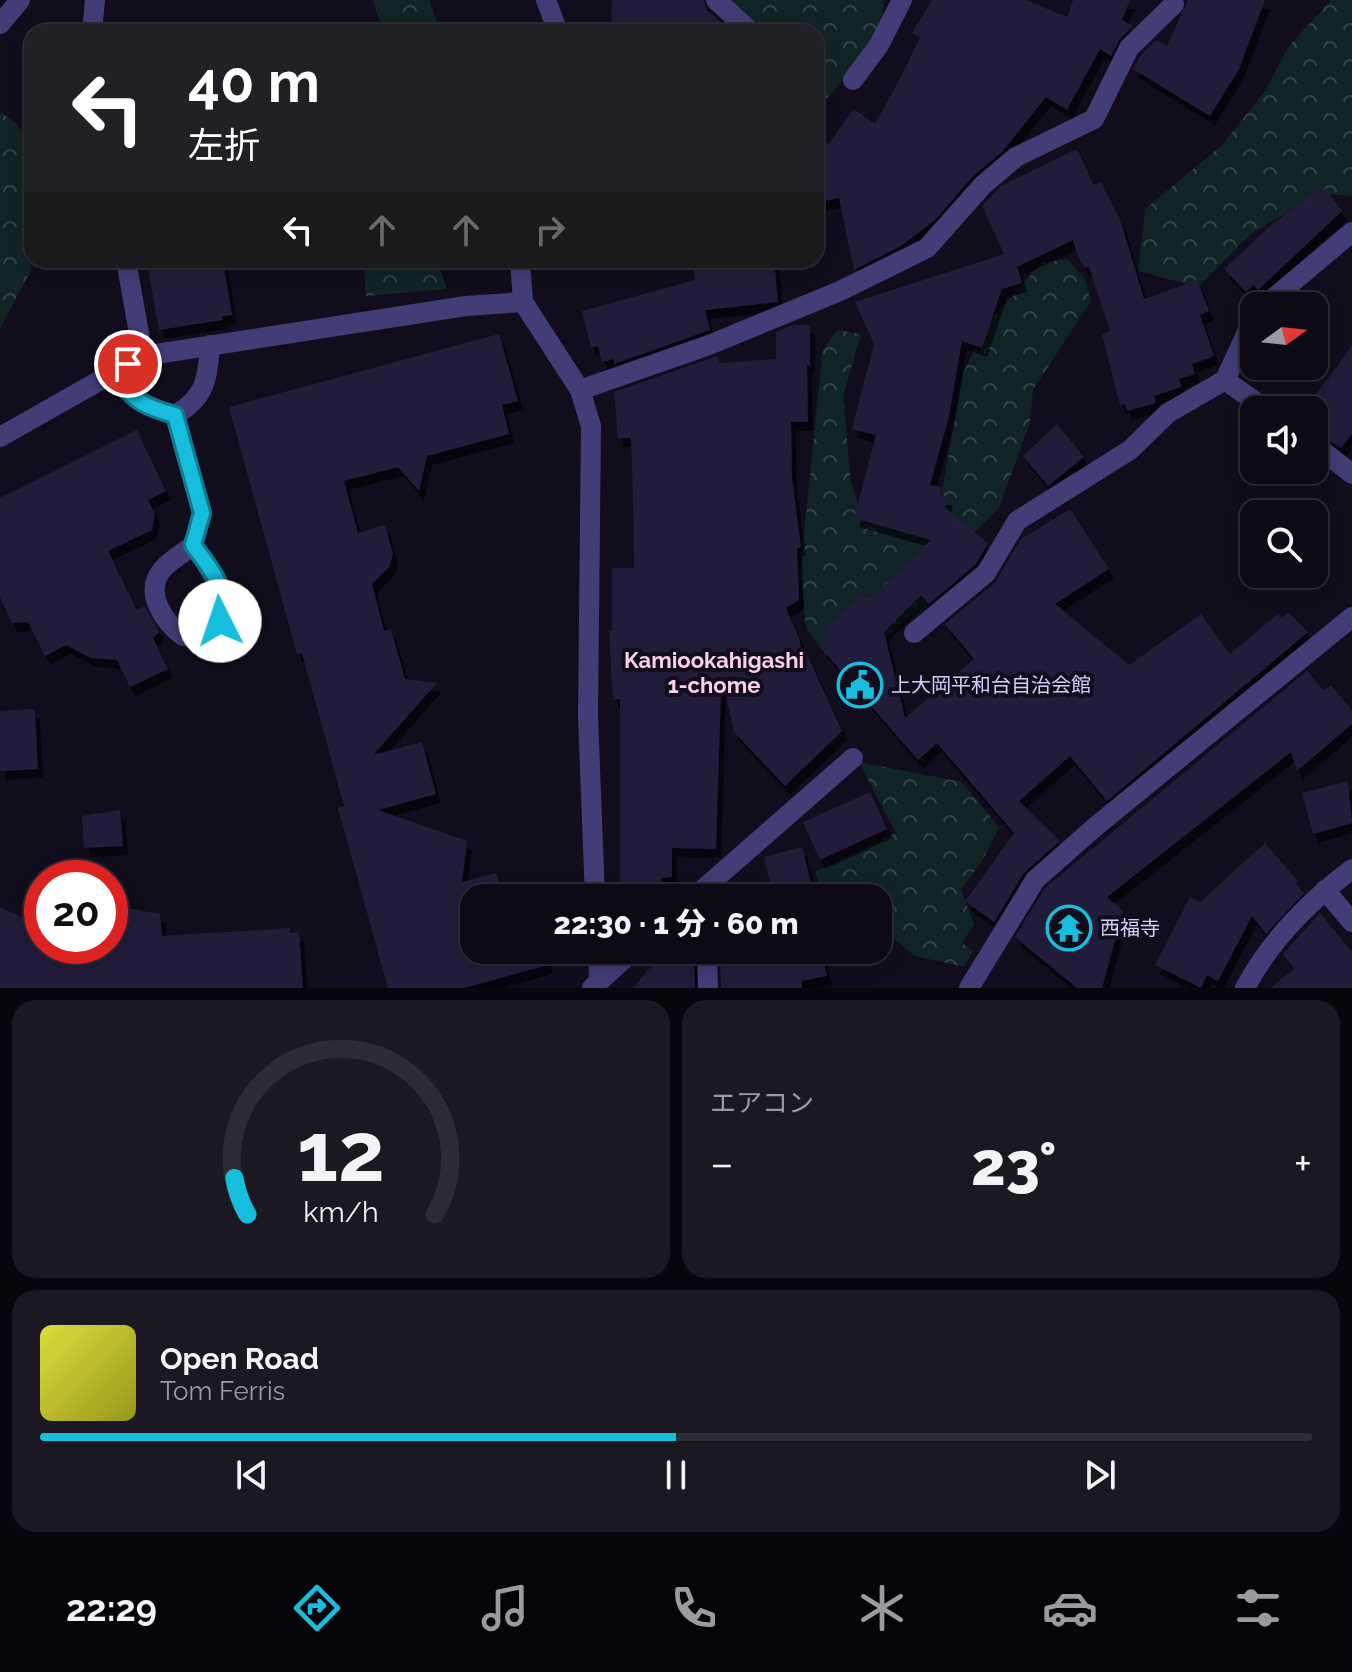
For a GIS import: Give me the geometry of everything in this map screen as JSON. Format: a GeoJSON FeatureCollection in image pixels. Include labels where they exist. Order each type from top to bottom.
{"type":"FeatureCollection","features":[{"type":"Feature","properties":{"kind":"street"},"geometry":{"type":"LineString","coordinates":[[0,24],[20,0]]}},
{"type":"Feature","properties":{"kind":"street"},"geometry":{"type":"LineString","coordinates":[[93,24],[95,0]]}},
{"type":"Feature","properties":{"kind":"street"},"geometry":{"type":"LineString","coordinates":[[546,0],[555,24]]}},
{"type":"Feature","properties":{"kind":"street"},"geometry":{"type":"LineString","coordinates":[[716,0],[742,24]]}},
{"type":"Feature","properties":{"kind":"street"},"geometry":{"type":"LineString","coordinates":[[853,80],[879,45],[902,0]]}},
{"type":"Feature","properties":{"kind":"street"},"geometry":{"type":"LineString","coordinates":[[580,390],[709,345],[811,303],[927,248],[983,185],[1016,157],[1094,119],[1129,48],[1174,2]]}},
{"type":"Feature","properties":{"kind":"street"},"geometry":{"type":"LineString","coordinates":[[1281,292],[1352,232]]}},
{"type":"Feature","properties":{"kind":"street"},"geometry":{"type":"LineString","coordinates":[[127,268],[143,356]]}},
{"type":"Feature","properties":{"kind":"street"},"geometry":{"type":"LineString","coordinates":[[521,268],[523,302],[580,390],[591,426],[588,716],[594,884]]}},
{"type":"Feature","properties":{"kind":"street"},"geometry":{"type":"LineString","coordinates":[[0,437],[143,356],[466,306],[523,302]]}},
{"type":"Feature","properties":{"kind":"street"},"geometry":{"type":"LineString","coordinates":[[114,372],[128,395],[153,409],[175,415],[195,403],[208,378],[210,345]]}},
{"type":"Feature","properties":{"kind":"street"},"geometry":{"type":"LineString","coordinates":[[914,633],[986,573],[1017,521],[1130,450],[1168,413],[1225,380],[1240,347]]}},
{"type":"Feature","properties":{"kind":"street"},"geometry":{"type":"LineString","coordinates":[[1225,380],[1247,396]]}},
{"type":"Feature","properties":{"kind":"street"},"geometry":{"type":"LineString","coordinates":[[175,415],[202,513],[193,545]]}},
{"type":"Feature","properties":{"kind":"street"},"geometry":{"type":"LineString","coordinates":[[1328,455],[1352,474]]}},
{"type":"Feature","properties":{"kind":"street"},"geometry":{"type":"LineString","coordinates":[[969,988],[1035,880],[1095,827],[1352,617]]}},
{"type":"Feature","properties":{"kind":"street"},"geometry":{"type":"LineString","coordinates":[[713,884],[853,758]]}},
{"type":"Feature","properties":{"kind":"street"},"geometry":{"type":"LineString","coordinates":[[1245,988],[1283,934],[1325,890],[1352,869]]}},
{"type":"Feature","properties":{"kind":"street"},"geometry":{"type":"LineString","coordinates":[[1325,890],[1352,922]]}},
{"type":"Feature","properties":{"kind":"street"},"geometry":{"type":"LineString","coordinates":[[596,984],[597,964]]}},
{"type":"Feature","properties":{"kind":"street"},"geometry":{"type":"LineString","coordinates":[[596,984],[618,964]]}},
{"type":"Feature","properties":{"kind":"street"},"geometry":{"type":"LineString","coordinates":[[707,964],[708,988]]}},
{"type":"Feature","properties":{"kind":"green space"},"geometry":{"type":"Polygon","coordinates":[[[373,0],[429,0],[438,24],[380,24],[373,0]]]}},
{"type":"Feature","properties":{"kind":"green space"},"geometry":{"type":"Polygon","coordinates":[[[728,0],[884,0],[882,14],[869,44],[824,101],[824,24],[755,24],[728,0]]]}},
{"type":"Feature","properties":{"kind":"green space"},"geometry":{"type":"Polygon","coordinates":[[[1331,0],[1352,0],[1352,196],[1320,193],[1251,234],[1198,287],[1138,271],[1145,209],[1222,145],[1265,91],[1289,46],[1331,0]]]}},
{"type":"Feature","properties":{"kind":"green space"},"geometry":{"type":"Polygon","coordinates":[[[0,112],[15,122],[24,134],[24,268],[31,270],[0,328],[0,112]]]}},
{"type":"Feature","properties":{"kind":"green space"},"geometry":{"type":"Polygon","coordinates":[[[1067,259],[1085,279],[1091,301],[1033,390],[1030,422],[999,508],[954,552],[941,590],[866,655],[827,657],[806,628],[800,572],[823,350],[837,330],[861,334],[843,396],[851,483],[866,524],[936,524],[963,374],[985,327],[1041,263],[1067,259]]]}},
{"type":"Feature","properties":{"kind":"green space"},"geometry":{"type":"Polygon","coordinates":[[[364,268],[440,268],[447,289],[366,296],[364,268]]]}},
{"type":"Feature","properties":{"kind":"green space"},"geometry":{"type":"Polygon","coordinates":[[[859,762],[962,782],[999,827],[982,861],[961,890],[974,924],[962,943],[973,951],[964,967],[915,956],[892,937],[892,884],[818,884],[816,871],[896,833],[859,762]]]}},
{"type":"Feature","properties":{"kind":"building"},"geometry":{"type":"Polygon","coordinates":[[[612,0],[703,0],[707,10],[723,24],[611,24],[612,0]]]}},
{"type":"Feature","properties":{"kind":"building"},"geometry":{"type":"Polygon","coordinates":[[[932,0],[1026,0],[1067,17],[1073,0],[1130,0],[1122,20],[1133,26],[1120,39],[1111,56],[1100,49],[1067,110],[1046,97],[1002,152],[973,176],[935,220],[901,246],[854,270],[839,198],[824,201],[824,145],[829,143],[854,109],[875,124],[920,37],[912,33],[932,0]]]}},
{"type":"Feature","properties":{"kind":"building"},"geometry":{"type":"Polygon","coordinates":[[[1188,0],[1265,0],[1239,69],[1210,116],[1133,69],[1140,56],[1156,40],[1167,46],[1188,0]]]}},
{"type":"Feature","properties":{"kind":"building"},"geometry":{"type":"Polygon","coordinates":[[[1077,149],[1094,185],[1101,182],[1121,222],[1144,299],[1197,280],[1209,311],[1200,315],[1214,356],[1192,364],[1195,374],[1179,379],[1181,387],[1154,396],[1156,403],[1127,411],[1125,404],[1120,405],[1102,334],[1110,331],[1089,267],[1085,268],[1078,257],[1073,240],[1017,267],[1022,283],[1002,289],[982,348],[962,341],[949,416],[930,485],[941,487],[940,495],[948,497],[945,508],[988,543],[976,564],[929,604],[921,595],[884,632],[905,718],[974,659],[945,624],[995,583],[1021,539],[1070,509],[1109,569],[1055,604],[1129,665],[1201,614],[1230,654],[1278,614],[1281,618],[1288,612],[1308,632],[1107,801],[1070,756],[1019,801],[1060,841],[1024,873],[994,922],[965,901],[1014,833],[937,743],[918,760],[821,648],[826,628],[861,593],[869,600],[931,540],[854,518],[876,435],[852,429],[874,344],[855,302],[1004,254],[982,206],[1001,186],[1077,149]]]}},
{"type":"Feature","properties":{"kind":"building"},"geometry":{"type":"Polygon","coordinates":[[[1323,186],[1342,211],[1258,290],[1254,285],[1246,292],[1224,269],[1270,226],[1323,186]]]}},
{"type":"Feature","properties":{"kind":"building"},"geometry":{"type":"Polygon","coordinates":[[[148,268],[224,268],[232,315],[222,316],[222,320],[159,330],[148,268]]]}},
{"type":"Feature","properties":{"kind":"building"},"geometry":{"type":"Polygon","coordinates":[[[693,268],[775,268],[778,302],[705,310],[710,330],[614,364],[614,359],[602,362],[598,346],[591,348],[582,311],[695,280],[693,268]]]}},
{"type":"Feature","properties":{"kind":"building"},"geometry":{"type":"Polygon","coordinates":[[[792,325],[810,325],[808,422],[791,422],[792,478],[801,547],[797,548],[799,600],[786,608],[800,640],[801,654],[805,650],[842,731],[785,786],[734,732],[725,691],[721,691],[716,849],[672,848],[672,877],[661,878],[661,884],[620,884],[620,699],[613,700],[609,631],[612,631],[612,568],[634,568],[631,438],[618,438],[614,392],[717,356],[719,363],[776,359],[776,332],[792,325]]]}},
{"type":"Feature","properties":{"kind":"building"},"geometry":{"type":"Polygon","coordinates":[[[499,334],[518,401],[502,405],[509,434],[427,456],[419,491],[398,467],[344,481],[358,533],[385,525],[393,554],[390,566],[372,584],[384,631],[391,629],[405,679],[437,683],[373,755],[422,742],[436,794],[378,810],[467,841],[462,882],[496,873],[499,884],[460,884],[460,964],[548,965],[464,988],[388,988],[338,808],[344,806],[302,653],[297,654],[229,407],[499,334]]]}},
{"type":"Feature","properties":{"kind":"building"},"geometry":{"type":"Polygon","coordinates":[[[1352,346],[1352,434],[1341,448],[1328,440],[1328,396],[1315,396],[1352,346]]]}},
{"type":"Feature","properties":{"kind":"building"},"geometry":{"type":"Polygon","coordinates":[[[1057,424],[1084,457],[1048,486],[1023,456],[1057,424]]]}},
{"type":"Feature","properties":{"kind":"building"},"geometry":{"type":"Polygon","coordinates":[[[137,430],[166,491],[148,500],[155,514],[152,530],[108,551],[137,610],[145,606],[159,632],[153,638],[168,669],[130,687],[117,660],[91,658],[66,645],[45,656],[28,622],[12,623],[0,597],[0,498],[137,430]]]}},
{"type":"Feature","properties":{"kind":"building"},"geometry":{"type":"Polygon","coordinates":[[[1307,671],[1324,691],[1331,685],[1352,710],[1352,724],[1297,771],[1291,752],[1107,897],[1123,911],[1102,988],[1077,988],[1015,937],[1045,888],[1307,671]]]}},
{"type":"Feature","properties":{"kind":"building"},"geometry":{"type":"Polygon","coordinates":[[[35,709],[38,769],[0,771],[0,711],[35,709]]]}},
{"type":"Feature","properties":{"kind":"building"},"geometry":{"type":"Polygon","coordinates":[[[1348,781],[1352,823],[1313,834],[1302,793],[1348,781]]]}},
{"type":"Feature","properties":{"kind":"building"},"geometry":{"type":"Polygon","coordinates":[[[870,792],[887,829],[820,860],[803,822],[870,792]]]}},
{"type":"Feature","properties":{"kind":"building"},"geometry":{"type":"Polygon","coordinates":[[[120,810],[123,846],[84,848],[82,816],[120,810]]]}},
{"type":"Feature","properties":{"kind":"building"},"geometry":{"type":"Polygon","coordinates":[[[1265,843],[1298,881],[1296,883],[1304,893],[1266,934],[1252,916],[1218,981],[1207,975],[1201,988],[1155,965],[1190,897],[1200,902],[1265,843]]]}},
{"type":"Feature","properties":{"kind":"building"},"geometry":{"type":"Polygon","coordinates":[[[802,847],[811,884],[771,884],[764,857],[802,847]]]}},
{"type":"Feature","properties":{"kind":"building"},"geometry":{"type":"Polygon","coordinates":[[[0,907],[24,919],[24,964],[128,964],[128,908],[160,914],[162,936],[290,928],[290,933],[299,932],[303,988],[0,988],[0,907]]]}},
{"type":"Feature","properties":{"kind":"building"},"geometry":{"type":"Polygon","coordinates":[[[1320,913],[1352,952],[1352,988],[1270,988],[1294,969],[1283,954],[1320,913]]]}},
{"type":"Feature","properties":{"kind":"building"},"geometry":{"type":"Polygon","coordinates":[[[653,964],[694,964],[695,988],[633,988],[653,964]]]}},
{"type":"Feature","properties":{"kind":"building"},"geometry":{"type":"Polygon","coordinates":[[[720,964],[824,964],[827,976],[802,981],[802,988],[721,988],[720,964]]]}},
{"type":"Feature","properties":{"kind":"place","name":"上大岡平和台自治会館"},"geometry":{"type":"Point","coordinates":[860,685]}},
{"type":"Feature","properties":{"kind":"place","name":"西福寺"},"geometry":{"type":"Point","coordinates":[1069,928]}},
{"type":"Feature","properties":{"kind":"district","name":"Kamiookahigashi 1-chome"},"geometry":{"type":"Point","coordinates":[714,672]}},
{"type":"Feature","properties":{"kind":"route"},"geometry":{"type":"LineString","coordinates":[[128,364],[114,372],[128,395],[153,409],[175,415],[202,513],[193,545],[214,574],[225,600],[220,621]]}}]}
